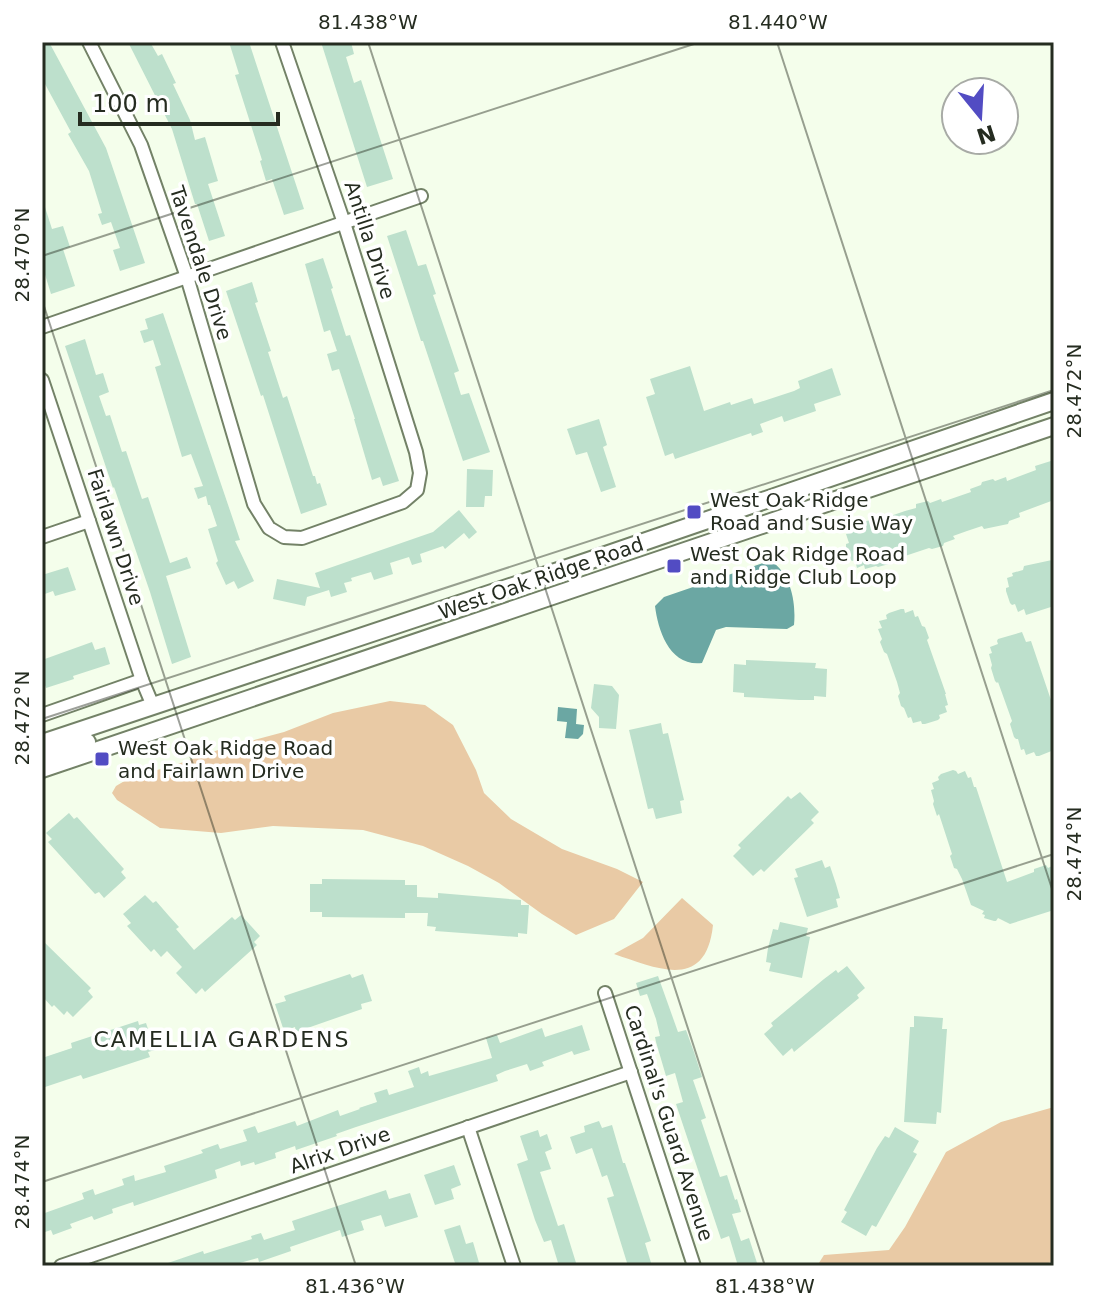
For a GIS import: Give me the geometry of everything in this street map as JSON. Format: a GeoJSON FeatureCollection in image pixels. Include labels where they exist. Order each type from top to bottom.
{"type":"FeatureCollection","features":[{"type":"Feature","properties":{"kind":"street","name":"Tavendale Drive"},"geometry":{"type":"LineString","coordinates":[[89,42],[141,145],[187,277],[254,504]]}},
{"type":"Feature","properties":{"kind":"street","name":"Antilla Drive"},"geometry":{"type":"LineString","coordinates":[[254,504],[269,528],[284,537],[302,538],[403,502],[417,490],[420,473],[344,223],[282,42]]}},
{"type":"Feature","properties":{"kind":"street"},"geometry":{"type":"LineString","coordinates":[[42,327],[421,196]]}},
{"type":"Feature","properties":{"kind":"street","name":"Fairlawn Drive"},"geometry":{"type":"LineString","coordinates":[[42,380],[153,706]]}},
{"type":"Feature","properties":{"kind":"street","name":"West Oak Ridge Road"},"geometry":{"type":"LineString","coordinates":[[42,743],[1054,401]]}},
{"type":"Feature","properties":{"kind":"street","name":"West Oak Ridge Road"},"geometry":{"type":"LineString","coordinates":[[42,769],[1054,426]]}},
{"type":"Feature","properties":{"kind":"street"},"geometry":{"type":"LineString","coordinates":[[42,537],[89,521]]}},
{"type":"Feature","properties":{"kind":"street"},"geometry":{"type":"LineString","coordinates":[[588,561],[595,581]]}},
{"type":"Feature","properties":{"kind":"street"},"geometry":{"type":"LineString","coordinates":[[42,715],[142,680]]}},
{"type":"Feature","properties":{"kind":"street"},"geometry":{"type":"LineString","coordinates":[[42,757],[154,720],[153,706]]}},
{"type":"Feature","properties":{"kind":"street","name":"Cardinal's Guard Avenue"},"geometry":{"type":"LineString","coordinates":[[605,993],[694,1266]]}},
{"type":"Feature","properties":{"kind":"street","name":"Alrix Drive"},"geometry":{"type":"LineString","coordinates":[[61,1266],[631,1072]]}},
{"type":"Feature","properties":{"kind":"street"},"geometry":{"type":"LineString","coordinates":[[468,1127],[514,1266]]}},
{"type":"Feature","properties":{"kind":"shaded area"},"geometry":{"type":"Polygon","coordinates":[[[390,701],[425,705],[453,725],[484,793],[511,819],[562,849],[643,882],[614,919],[576,935],[468,866],[423,846],[363,830],[273,826],[221,833],[160,828],[117,800],[112,793],[116,786],[133,776],[284,732],[333,713],[390,701]]]}},
{"type":"Feature","properties":{"kind":"shaded area"},"geometry":{"type":"Polygon","coordinates":[[[682,898],[713,925],[708,946],[700,960],[690,967],[662,969],[614,954],[643,938],[682,898]]]}},
{"type":"Feature","properties":{"kind":"shaded area"},"geometry":{"type":"Polygon","coordinates":[[[1054,1107],[1054,1261],[1040,1266],[817,1266],[824,1255],[889,1250],[946,1152],[1001,1122],[1054,1107]]]}},
{"type":"Feature","properties":{"kind":"water"},"geometry":{"type":"Polygon","coordinates":[[[763,563],[774,563],[789,584],[794,625],[787,629],[726,627],[716,630],[702,663],[691,663],[674,653],[663,636],[655,606],[664,597],[763,563]]]}},
{"type":"Feature","properties":{"kind":"water"},"geometry":{"type":"Polygon","coordinates":[[[558,707],[577,709],[576,724],[584,725],[583,734],[578,739],[565,738],[567,722],[557,721],[558,707]]]}},
{"type":"Feature","properties":{"kind":"building"},"geometry":{"type":"Polygon","coordinates":[[[42,42],[49,42],[106,148],[145,263],[120,271],[113,250],[120,248],[111,222],[102,225],[98,214],[102,213],[89,171],[45,84],[42,85],[42,42]]]}},
{"type":"Feature","properties":{"kind":"building"},"geometry":{"type":"Polygon","coordinates":[[[128,42],[150,42],[158,56],[162,54],[176,83],[173,84],[190,120],[195,140],[205,137],[218,181],[208,184],[225,236],[209,241],[172,129],[128,42]]]}},
{"type":"Feature","properties":{"kind":"building"},"geometry":{"type":"Polygon","coordinates":[[[229,42],[249,42],[304,209],[284,215],[272,179],[266,181],[235,75],[239,74],[229,42]]]}},
{"type":"Feature","properties":{"kind":"building"},"geometry":{"type":"Polygon","coordinates":[[[321,42],[351,42],[354,54],[346,57],[354,83],[361,80],[393,179],[367,187],[321,42]]]}},
{"type":"Feature","properties":{"kind":"building"},"geometry":{"type":"Polygon","coordinates":[[[42,204],[52,229],[63,226],[70,247],[63,249],[75,286],[51,294],[42,265],[42,204]]]}},
{"type":"Feature","properties":{"kind":"building"},"geometry":{"type":"Polygon","coordinates":[[[406,230],[418,266],[426,264],[436,294],[433,295],[459,371],[454,373],[461,395],[469,393],[490,452],[463,461],[387,236],[406,230]]]}},
{"type":"Feature","properties":{"kind":"building"},"geometry":{"type":"Polygon","coordinates":[[[323,258],[346,336],[350,335],[399,481],[383,486],[380,477],[372,480],[339,369],[332,371],[327,354],[337,351],[330,330],[324,332],[305,264],[323,258]]]}},
{"type":"Feature","properties":{"kind":"building"},"geometry":{"type":"Polygon","coordinates":[[[252,282],[258,302],[255,303],[271,351],[268,352],[283,398],[287,396],[313,476],[317,484],[320,483],[327,505],[301,514],[226,291],[252,282]]]}},
{"type":"Feature","properties":{"kind":"building"},"geometry":{"type":"Polygon","coordinates":[[[163,313],[240,540],[235,541],[254,581],[238,589],[234,581],[226,585],[216,563],[218,561],[208,529],[217,526],[206,496],[198,499],[194,488],[203,486],[191,454],[182,457],[155,367],[161,365],[153,340],[144,343],[140,331],[148,329],[145,319],[163,313]]]}},
{"type":"Feature","properties":{"kind":"building"},"geometry":{"type":"Polygon","coordinates":[[[85,339],[96,375],[103,373],[109,392],[99,396],[106,416],[110,415],[122,452],[126,451],[142,499],[148,497],[170,563],[187,557],[191,568],[166,576],[191,657],[172,664],[65,346],[85,339]]]}},
{"type":"Feature","properties":{"kind":"building"},"geometry":{"type":"Polygon","coordinates":[[[690,366],[704,411],[752,398],[754,404],[794,391],[800,388],[798,381],[832,368],[841,395],[814,404],[816,411],[784,422],[782,416],[760,424],[763,432],[752,436],[751,433],[675,459],[673,453],[665,456],[646,397],[655,394],[650,379],[690,366]]]}},
{"type":"Feature","properties":{"kind":"building"},"geometry":{"type":"Polygon","coordinates":[[[599,419],[607,445],[603,447],[616,487],[601,492],[587,452],[576,455],[567,429],[599,419]]]}},
{"type":"Feature","properties":{"kind":"building"},"geometry":{"type":"Polygon","coordinates":[[[1054,460],[1054,500],[1019,513],[1020,517],[1008,524],[984,529],[982,526],[953,536],[955,539],[943,546],[929,548],[878,567],[865,569],[864,565],[857,568],[855,560],[850,559],[846,534],[863,522],[916,508],[916,504],[941,499],[942,502],[971,492],[970,489],[982,482],[1006,477],[1007,481],[1054,460]]]}},
{"type":"Feature","properties":{"kind":"building"},"geometry":{"type":"Polygon","coordinates":[[[467,469],[493,470],[492,496],[485,496],[484,507],[466,507],[467,469]]]}},
{"type":"Feature","properties":{"kind":"building"},"geometry":{"type":"Polygon","coordinates":[[[459,510],[477,532],[469,539],[464,533],[445,549],[443,546],[420,554],[422,562],[412,565],[409,557],[390,563],[393,574],[374,580],[371,572],[351,578],[352,581],[344,583],[347,592],[331,597],[329,590],[307,597],[305,606],[273,599],[277,579],[320,588],[315,573],[433,532],[459,510]]]}},
{"type":"Feature","properties":{"kind":"building"},"geometry":{"type":"Polygon","coordinates":[[[1052,560],[1054,606],[1026,615],[1024,609],[1018,612],[1015,604],[1010,603],[1006,591],[1009,587],[1007,578],[1023,570],[1024,566],[1052,560]]]}},
{"type":"Feature","properties":{"kind":"building"},"geometry":{"type":"Polygon","coordinates":[[[68,567],[76,590],[55,596],[53,591],[42,595],[42,575],[68,567]]]}},
{"type":"Feature","properties":{"kind":"building"},"geometry":{"type":"Polygon","coordinates":[[[901,609],[905,613],[913,610],[915,617],[918,616],[925,627],[946,694],[947,712],[939,715],[938,720],[925,724],[921,721],[913,723],[901,706],[897,682],[880,642],[882,639],[878,629],[882,628],[879,621],[901,609]]]}},
{"type":"Feature","properties":{"kind":"building"},"geometry":{"type":"Polygon","coordinates":[[[1022,632],[1026,642],[1031,641],[1054,709],[1054,750],[1039,756],[1034,752],[1026,755],[1014,737],[1012,721],[995,681],[989,654],[992,653],[990,647],[998,644],[998,639],[1022,632]]]}},
{"type":"Feature","properties":{"kind":"building"},"geometry":{"type":"Polygon","coordinates":[[[92,642],[95,650],[105,647],[110,664],[46,688],[42,677],[42,660],[92,642]]]}},
{"type":"Feature","properties":{"kind":"building"},"geometry":{"type":"Polygon","coordinates":[[[746,660],[816,663],[815,668],[827,669],[826,697],[799,700],[744,697],[744,693],[733,692],[734,664],[746,665],[746,660]]]}},
{"type":"Feature","properties":{"kind":"building"},"geometry":{"type":"Polygon","coordinates":[[[594,684],[612,686],[619,695],[616,729],[599,728],[599,717],[591,708],[594,684]]]}},
{"type":"Feature","properties":{"kind":"building"},"geometry":{"type":"Polygon","coordinates":[[[661,723],[663,734],[668,733],[684,800],[680,801],[682,813],[656,819],[653,808],[648,809],[629,730],[661,723]]]}},
{"type":"Feature","properties":{"kind":"building"},"geometry":{"type":"Polygon","coordinates":[[[953,770],[958,774],[965,771],[976,787],[1007,882],[1034,872],[1034,869],[1054,865],[1054,910],[1010,924],[998,918],[994,921],[984,918],[984,911],[971,905],[962,879],[954,868],[931,790],[934,789],[932,783],[939,780],[941,774],[953,770]]]}},
{"type":"Feature","properties":{"kind":"building"},"geometry":{"type":"Polygon","coordinates":[[[800,792],[819,812],[811,820],[814,823],[764,872],[761,869],[753,876],[733,856],[741,848],[738,845],[788,796],[791,799],[800,792]]]}},
{"type":"Feature","properties":{"kind":"building"},"geometry":{"type":"Polygon","coordinates":[[[69,813],[74,819],[77,817],[124,869],[121,872],[126,878],[104,898],[99,892],[95,894],[48,842],[52,839],[46,833],[69,813]]]}},
{"type":"Feature","properties":{"kind":"building"},"geometry":{"type":"Polygon","coordinates":[[[822,860],[825,868],[830,866],[840,898],[836,899],[838,907],[807,917],[794,878],[798,877],[795,869],[822,860]]]}},
{"type":"Feature","properties":{"kind":"building"},"geometry":{"type":"Polygon","coordinates":[[[322,879],[405,880],[405,885],[417,885],[417,897],[438,898],[438,893],[521,900],[521,905],[529,905],[527,934],[518,933],[518,937],[435,931],[436,927],[427,926],[428,913],[405,913],[405,918],[322,917],[322,912],[310,912],[310,884],[322,884],[322,879]]]}},
{"type":"Feature","properties":{"kind":"building"},"geometry":{"type":"Polygon","coordinates":[[[145,895],[153,903],[156,901],[194,950],[232,917],[235,920],[241,915],[260,936],[254,942],[257,945],[205,992],[202,988],[196,994],[176,973],[182,967],[167,951],[161,957],[154,949],[151,952],[127,926],[131,923],[123,914],[145,895]]]}},
{"type":"Feature","properties":{"kind":"building"},"geometry":{"type":"Polygon","coordinates":[[[780,922],[808,928],[806,936],[810,937],[802,978],[769,971],[771,963],[766,962],[768,948],[773,929],[778,930],[780,922]]]}},
{"type":"Feature","properties":{"kind":"building"},"geometry":{"type":"Polygon","coordinates":[[[42,940],[91,988],[88,991],[93,997],[73,1017],[67,1011],[64,1015],[54,1005],[52,1007],[42,996],[42,940]]]}},
{"type":"Feature","properties":{"kind":"building"},"geometry":{"type":"Polygon","coordinates":[[[847,966],[865,988],[857,995],[859,998],[794,1052],[792,1048],[783,1056],[764,1034],[773,1026],[771,1023],[836,970],[838,973],[847,966]]]}},
{"type":"Feature","properties":{"kind":"building"},"geometry":{"type":"Polygon","coordinates":[[[350,974],[352,978],[363,974],[372,1001],[361,1004],[362,1009],[296,1032],[295,1027],[284,1031],[275,1004],[286,1001],[284,996],[350,974]]]}},
{"type":"Feature","properties":{"kind":"building"},"geometry":{"type":"Polygon","coordinates":[[[658,976],[678,1032],[686,1030],[694,1052],[702,1077],[693,1080],[706,1118],[701,1120],[720,1177],[727,1175],[737,1199],[741,1212],[732,1214],[741,1241],[749,1238],[758,1266],[738,1266],[729,1236],[721,1239],[676,1104],[683,1102],[675,1073],[666,1076],[655,1037],[660,1036],[656,1019],[647,994],[640,996],[636,983],[658,976]]]}},
{"type":"Feature","properties":{"kind":"building"},"geometry":{"type":"Polygon","coordinates":[[[914,1016],[943,1018],[942,1029],[947,1029],[941,1113],[937,1112],[936,1124],[904,1122],[910,1027],[914,1027],[914,1016]]]}},
{"type":"Feature","properties":{"kind":"building"},"geometry":{"type":"Polygon","coordinates":[[[138,1021],[139,1025],[146,1023],[155,1050],[148,1052],[150,1057],[83,1079],[81,1075],[42,1088],[42,1058],[72,1048],[71,1043],[138,1021]]]}},
{"type":"Feature","properties":{"kind":"building"},"geometry":{"type":"Polygon","coordinates":[[[582,1025],[590,1050],[574,1055],[572,1051],[542,1062],[544,1066],[530,1071],[527,1064],[505,1071],[496,1075],[498,1081],[296,1150],[295,1146],[275,1153],[276,1158],[255,1165],[254,1162],[241,1166],[240,1161],[215,1170],[217,1178],[134,1206],[133,1202],[112,1209],[113,1213],[70,1224],[72,1228],[53,1235],[51,1230],[42,1233],[42,1214],[84,1199],[82,1193],[93,1189],[95,1195],[124,1185],[122,1179],[134,1175],[135,1181],[166,1172],[164,1166],[203,1153],[201,1150],[218,1144],[220,1149],[247,1141],[243,1130],[255,1126],[258,1133],[295,1121],[297,1126],[338,1110],[340,1116],[360,1109],[377,1102],[374,1093],[387,1089],[389,1095],[414,1087],[408,1071],[419,1067],[421,1074],[428,1071],[429,1076],[492,1058],[486,1038],[497,1035],[500,1043],[542,1028],[545,1037],[582,1025]]]}},
{"type":"Feature","properties":{"kind":"building"},"geometry":{"type":"Polygon","coordinates":[[[599,1121],[602,1128],[612,1125],[651,1241],[645,1243],[652,1266],[628,1266],[607,1198],[614,1196],[607,1175],[602,1177],[592,1148],[576,1154],[570,1137],[585,1132],[584,1126],[599,1121]]]}},
{"type":"Feature","properties":{"kind":"building"},"geometry":{"type":"Polygon","coordinates":[[[895,1127],[919,1141],[913,1152],[917,1154],[876,1227],[872,1225],[866,1236],[841,1222],[847,1212],[844,1210],[877,1148],[885,1136],[889,1138],[895,1127]]]}},
{"type":"Feature","properties":{"kind":"building"},"geometry":{"type":"Polygon","coordinates":[[[538,1130],[540,1137],[547,1134],[552,1149],[545,1152],[551,1169],[540,1172],[558,1226],[564,1224],[577,1266],[559,1266],[551,1240],[544,1242],[517,1164],[528,1160],[520,1136],[538,1130]]]}},
{"type":"Feature","properties":{"kind":"building"},"geometry":{"type":"Polygon","coordinates":[[[454,1165],[461,1185],[451,1189],[454,1199],[435,1205],[424,1175],[454,1165]]]}},
{"type":"Feature","properties":{"kind":"building"},"geometry":{"type":"Polygon","coordinates":[[[386,1190],[389,1199],[410,1193],[418,1217],[385,1227],[381,1215],[361,1221],[364,1230],[342,1237],[340,1230],[290,1247],[291,1251],[259,1262],[258,1258],[237,1266],[165,1266],[203,1251],[204,1254],[252,1239],[251,1236],[261,1233],[264,1240],[295,1230],[292,1221],[386,1190]]]}},
{"type":"Feature","properties":{"kind":"building"},"geometry":{"type":"Polygon","coordinates":[[[460,1225],[466,1244],[473,1242],[480,1266],[456,1266],[444,1230],[460,1225]]]}},
{"type":"Feature","properties":{"kind":"place","name":"West Oak Ridge Road and Susie Way"},"geometry":{"type":"Point","coordinates":[694,512]}},
{"type":"Feature","properties":{"kind":"place","name":"West Oak Ridge Road and Ridge Club Loop"},"geometry":{"type":"Point","coordinates":[674,566]}},
{"type":"Feature","properties":{"kind":"place","name":"West Oak Ridge Road and Fairlawn Drive"},"geometry":{"type":"Point","coordinates":[102,759]}},
{"type":"Feature","properties":{"kind":"district","name":"CAMELLIA GARDENS"},"geometry":{"type":"Point","coordinates":[222,1039]}}]}
